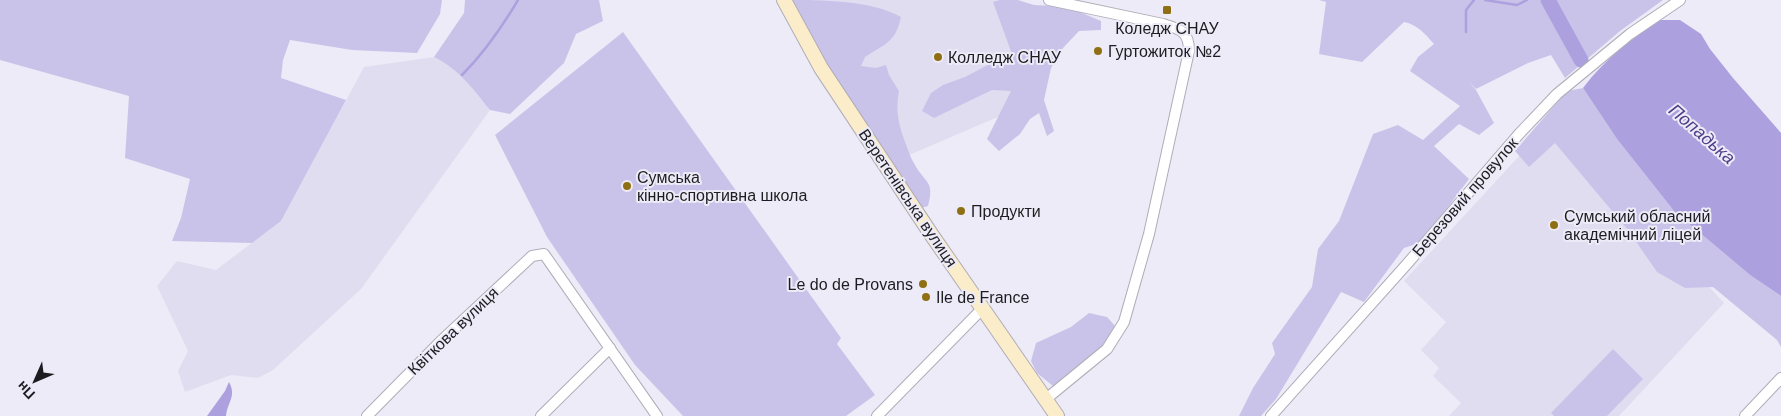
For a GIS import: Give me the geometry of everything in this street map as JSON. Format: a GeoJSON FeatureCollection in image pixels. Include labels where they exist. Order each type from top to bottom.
{"type":"FeatureCollection","features":[{"type":"Feature","properties":{"kind":"street","name":"Веретенівська вулиця"},"geometry":{"type":"LineString","coordinates":[[784,0],[821,68],[982,309],[1057,416]]}},
{"type":"Feature","properties":{"kind":"street"},"geometry":{"type":"LineString","coordinates":[[1046,399],[1107,349],[1124,322],[1150,234],[1189,51],[1189,41],[1181,29],[1049,0]]}},
{"type":"Feature","properties":{"kind":"street","name":"Березовий провулок"},"geometry":{"type":"LineString","coordinates":[[1272,416],[1403,269],[1514,140],[1557,94],[1630,34],[1680,0]]}},
{"type":"Feature","properties":{"kind":"street","name":"Квіткова вулиця"},"geometry":{"type":"LineString","coordinates":[[367,416],[440,342],[532,256],[544,254],[610,348]]}},
{"type":"Feature","properties":{"kind":"street"},"geometry":{"type":"LineString","coordinates":[[877,416],[982,309]]}},
{"type":"Feature","properties":{"kind":"street"},"geometry":{"type":"LineString","coordinates":[[541,416],[610,348],[658,416]]}},
{"type":"Feature","properties":{"kind":"street"},"geometry":{"type":"LineString","coordinates":[[1744,416],[1781,378]]}},
{"type":"Feature","properties":{"kind":"shaded area"},"geometry":{"type":"Polygon","coordinates":[[[0,0],[442,0],[440,14],[417,53],[352,50],[290,40],[283,60],[281,78],[346,100],[281,221],[252,243],[172,241],[181,218],[190,179],[125,158],[129,96],[0,60],[0,0]]]}},
{"type":"Feature","properties":{"kind":"shaded area"},"geometry":{"type":"Polygon","coordinates":[[[465,0],[599,0],[603,21],[576,34],[564,63],[510,114],[490,110],[458,74],[434,57],[464,13],[465,0]]]}},
{"type":"Feature","properties":{"kind":"shaded area"},"geometry":{"type":"Polygon","coordinates":[[[786,0],[861,4],[889,11],[901,17],[896,32],[889,42],[865,57],[861,66],[876,68],[886,65],[889,75],[899,91],[897,106],[900,126],[911,158],[930,187],[928,206],[921,208],[870,136],[786,0]]]}},
{"type":"Feature","properties":{"kind":"shaded area","name":"Колледж СНАУ"},"geometry":{"type":"Polygon","coordinates":[[[792,0],[1006,0],[1037,100],[893,162],[792,0]]]}},
{"type":"Feature","properties":{"kind":"shaded area"},"geometry":{"type":"Polygon","coordinates":[[[1018,0],[1034,5],[1075,10],[1101,21],[1101,30],[1079,31],[1063,48],[1051,68],[1044,100],[1054,131],[1047,136],[1039,113],[1030,119],[1020,134],[999,151],[987,139],[1011,91],[992,90],[934,118],[922,111],[931,93],[943,85],[965,77],[1012,54],[993,2],[1018,0]]]}},
{"type":"Feature","properties":{"kind":"shaded area"},"geometry":{"type":"Polygon","coordinates":[[[1319,0],[1663,0],[1620,31],[1565,78],[1551,55],[1528,63],[1476,89],[1468,81],[1476,90],[1494,123],[1479,135],[1459,124],[1434,146],[1469,179],[1422,242],[1404,248],[1364,302],[1341,292],[1276,399],[1261,416],[1239,416],[1253,388],[1275,354],[1272,343],[1312,287],[1318,249],[1339,221],[1373,134],[1398,125],[1423,140],[1460,106],[1410,71],[1418,57],[1434,44],[1420,30],[1409,23],[1404,22],[1362,62],[1319,54],[1326,2],[1319,0]]]}},
{"type":"Feature","properties":{"kind":"shaded area","name":"Сумська кінно-спортивна школа"},"geometry":{"type":"Polygon","coordinates":[[[623,32],[841,338],[837,344],[875,395],[846,416],[683,416],[635,365],[547,237],[495,135],[623,32]]]}},
{"type":"Feature","properties":{"kind":"shaded area"},"geometry":{"type":"Polygon","coordinates":[[[434,57],[448,64],[462,75],[490,110],[361,289],[273,370],[258,378],[231,375],[185,392],[178,371],[188,351],[157,286],[177,261],[216,270],[281,221],[364,67],[434,57]]]}},
{"type":"Feature","properties":{"kind":"shaded area"},"geometry":{"type":"Polygon","coordinates":[[[1583,88],[1617,139],[1674,211],[1750,275],[1781,296],[1781,347],[1777,340],[1713,287],[1685,288],[1657,272],[1628,230],[1555,143],[1529,167],[1515,151],[1567,91],[1583,88]]]}},
{"type":"Feature","properties":{"kind":"shaded area","name":"Сумський обласний академічний ліцей"},"geometry":{"type":"Polygon","coordinates":[[[1555,117],[1724,303],[1619,416],[1449,416],[1461,403],[1433,376],[1439,368],[1421,350],[1446,322],[1404,281],[1555,117]]]}},
{"type":"Feature","properties":{"kind":"shaded area"},"geometry":{"type":"Polygon","coordinates":[[[1089,313],[1107,317],[1116,327],[1105,346],[1053,386],[1037,373],[1031,361],[1036,343],[1071,327],[1089,313]]]}},
{"type":"Feature","properties":{"kind":"shaded area"},"geometry":{"type":"Polygon","coordinates":[[[1613,349],[1643,379],[1607,416],[1554,416],[1551,413],[1613,349]]]}},
{"type":"Feature","properties":{"kind":"water"},"geometry":{"type":"Polygon","coordinates":[[[1660,20],[1680,20],[1701,34],[1710,49],[1733,78],[1781,133],[1781,296],[1750,275],[1674,211],[1617,139],[1583,88],[1618,51],[1660,20]]]}},
{"type":"Feature","properties":{"kind":"water"},"geometry":{"type":"Polygon","coordinates":[[[229,382],[232,395],[226,416],[207,416],[225,391],[229,382]]]}},
{"type":"Feature","properties":{"kind":"waterway"},"geometry":{"type":"LineString","coordinates":[[462,75],[478,58],[518,0]]}},
{"type":"Feature","properties":{"kind":"waterway"},"geometry":{"type":"LineString","coordinates":[[1466,32],[1466,10],[1474,0]]}},
{"type":"Feature","properties":{"kind":"waterway"},"geometry":{"type":"LineString","coordinates":[[1485,0],[1517,5],[1527,0]]}},
{"type":"Feature","properties":{"kind":"waterway","name":"Попадька"},"geometry":{"type":"LineString","coordinates":[[1548,0],[1581,60]]}},
{"type":"Feature","properties":{"kind":"place","name":"Коледж СНАУ"},"geometry":{"type":"Point","coordinates":[1167,10]}},
{"type":"Feature","properties":{"kind":"place","name":"Гуртожиток №2"},"geometry":{"type":"Point","coordinates":[1098,51]}},
{"type":"Feature","properties":{"kind":"place","name":"Колледж СНАУ"},"geometry":{"type":"Point","coordinates":[938,57]}},
{"type":"Feature","properties":{"kind":"place","name":"Сумська кінно-спортивна школа"},"geometry":{"type":"Point","coordinates":[627,186]}},
{"type":"Feature","properties":{"kind":"place","name":"Продукти"},"geometry":{"type":"Point","coordinates":[961,211]}},
{"type":"Feature","properties":{"kind":"place","name":"Сумський обласний академічний ліцей"},"geometry":{"type":"Point","coordinates":[1554,225]}},
{"type":"Feature","properties":{"kind":"place","name":"Le do de Provans"},"geometry":{"type":"Point","coordinates":[923,284]}},
{"type":"Feature","properties":{"kind":"place","name":"Ile de France"},"geometry":{"type":"Point","coordinates":[926,297]}}]}
